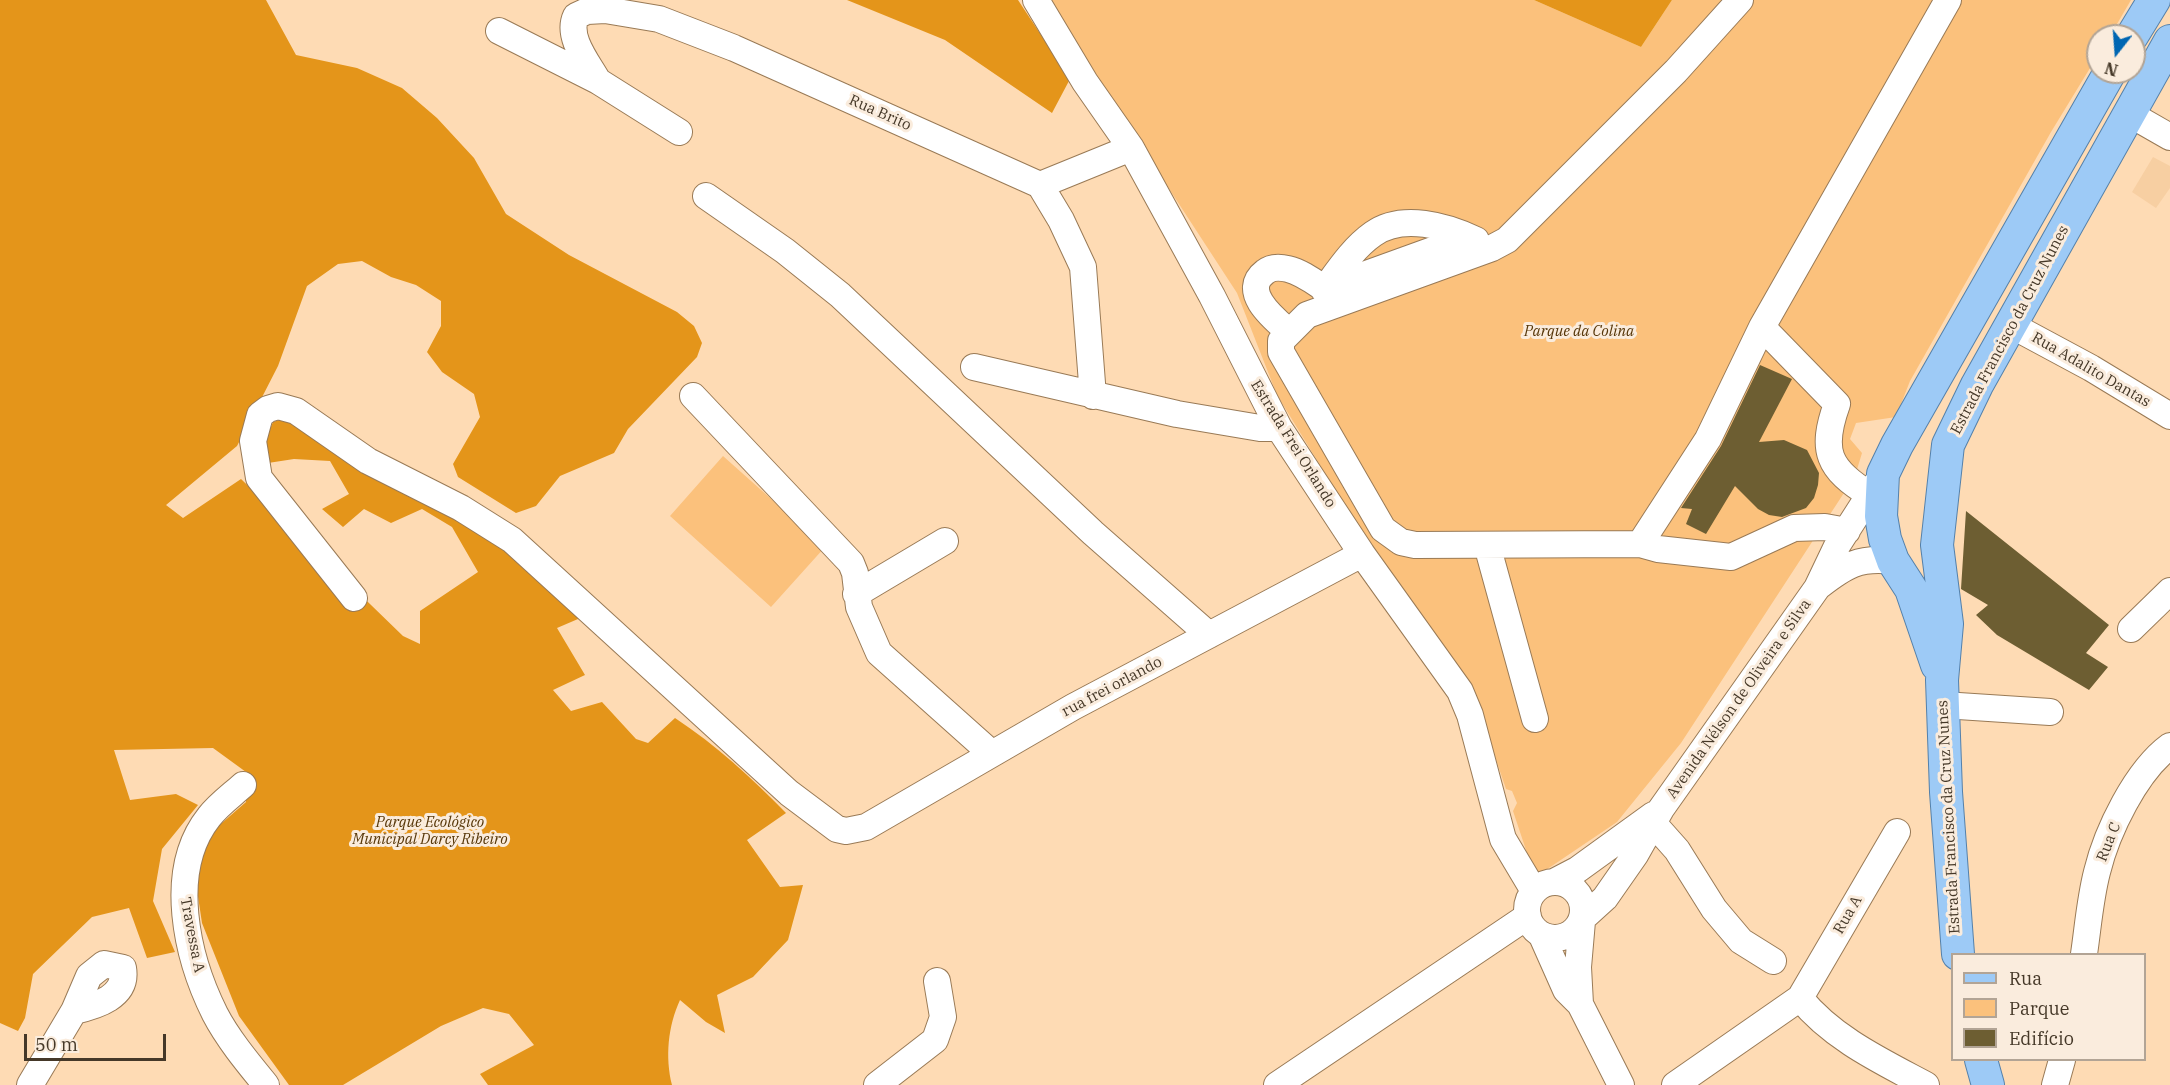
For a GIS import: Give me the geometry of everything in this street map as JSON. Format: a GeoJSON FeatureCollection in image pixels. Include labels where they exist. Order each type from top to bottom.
{"type":"FeatureCollection","features":[{"type":"Feature","properties":{"kind":"main road"},"geometry":{"type":"LineString","coordinates":[[2139,24],[2154,0]]}},
{"type":"Feature","properties":{"kind":"main road","name":"Estrada Francisco da Cruz Nunes"},"geometry":{"type":"LineString","coordinates":[[1958,953],[1946,803],[1942,692],[1947,624],[1938,545],[1948,445],[1977,385],[2170,41]]}},
{"type":"Feature","properties":{"kind":"main road","name":"Estrada Francisco da Cruz Nunes"},"geometry":{"type":"LineString","coordinates":[[1942,692],[1911,590],[1893,561],[1885,539],[1877,484],[2103,84]]}},
{"type":"Feature","properties":{"kind":"main road"},"geometry":{"type":"LineString","coordinates":[[1905,435],[1921,434],[1948,445]]}},
{"type":"Feature","properties":{"kind":"main road"},"geometry":{"type":"LineString","coordinates":[[1893,561],[1925,563],[1938,545]]}},
{"type":"Feature","properties":{"kind":"main road"},"geometry":{"type":"LineString","coordinates":[[1982,1061],[1988,1085]]}},
{"type":"Feature","properties":{"kind":"street","name":"Estrada Frei Orlando"},"geometry":{"type":"LineString","coordinates":[[1036,0],[1085,82],[1131,148],[1212,296],[1279,428],[1362,554],[1460,691],[1470,715],[1503,839],[1544,886]]}},
{"type":"Feature","properties":{"kind":"street"},"geometry":{"type":"LineString","coordinates":[[1324,288],[1286,268],[1270,268],[1256,284],[1258,298],[1270,316],[1298,323],[1492,248],[1507,240],[1677,71],[1740,0]]}},
{"type":"Feature","properties":{"kind":"street"},"geometry":{"type":"LineString","coordinates":[[1640,544],[1708,439],[1762,327],[1948,0]]}},
{"type":"Feature","properties":{"kind":"street","name":"Rua Brito"},"geometry":{"type":"LineString","coordinates":[[598,81],[576,43],[573,21],[576,16],[587,10],[605,10],[659,19],[734,48],[1040,185]]}},
{"type":"Feature","properties":{"kind":"street"},"geometry":{"type":"LineString","coordinates":[[499,31],[598,81],[679,132]]}},
{"type":"Feature","properties":{"kind":"street"},"geometry":{"type":"LineString","coordinates":[[2128,113],[2170,136]]}},
{"type":"Feature","properties":{"kind":"street"},"geometry":{"type":"LineString","coordinates":[[1093,396],[1083,267],[1061,220],[1040,185],[1131,148]]}},
{"type":"Feature","properties":{"kind":"street"},"geometry":{"type":"LineString","coordinates":[[706,196],[785,251],[840,295],[1093,533],[1209,635]]}},
{"type":"Feature","properties":{"kind":"street"},"geometry":{"type":"LineString","coordinates":[[1492,248],[1469,237],[1429,224],[1403,224],[1375,232],[1360,245],[1281,341],[1281,352],[1383,529],[1401,542],[1415,545],[1640,544],[1658,549],[1731,557],[1794,528],[1847,531]]}},
{"type":"Feature","properties":{"kind":"street"},"geometry":{"type":"LineString","coordinates":[[1324,288],[1469,237]]}},
{"type":"Feature","properties":{"kind":"street","name":"Rua Adalito Dantas"},"geometry":{"type":"LineString","coordinates":[[2011,325],[2091,368],[2170,416]]}},
{"type":"Feature","properties":{"kind":"street"},"geometry":{"type":"LineString","coordinates":[[1762,327],[1837,404],[1827,430],[1831,461],[1852,484],[1877,484]]}},
{"type":"Feature","properties":{"kind":"street"},"geometry":{"type":"LineString","coordinates":[[974,367],[1187,416],[1260,428],[1279,428]]}},
{"type":"Feature","properties":{"kind":"street"},"geometry":{"type":"LineString","coordinates":[[693,396],[842,551],[855,573],[859,607],[879,653],[991,753]]}},
{"type":"Feature","properties":{"kind":"street","name":"rua frei orlando"},"geometry":{"type":"LineString","coordinates":[[354,598],[259,478],[253,441],[260,415],[268,409],[278,406],[296,411],[368,461],[461,508],[512,540],[789,793],[837,829],[846,831],[866,827],[991,753],[1362,554]]}},
{"type":"Feature","properties":{"kind":"street","name":"Avenida Nélson de Oliveira e Silva"},"geometry":{"type":"LineString","coordinates":[[1582,920],[1605,898],[1635,855],[1657,816],[1817,588],[1847,531],[1877,484]]}},
{"type":"Feature","properties":{"kind":"street"},"geometry":{"type":"LineString","coordinates":[[856,594],[945,541]]}},
{"type":"Feature","properties":{"kind":"street"},"geometry":{"type":"LineString","coordinates":[[1487,545],[1535,719]]}},
{"type":"Feature","properties":{"kind":"street","name":"Avenida Nélson de Oliveira e Silva"},"geometry":{"type":"LineString","coordinates":[[1817,588],[1843,568],[1866,559],[1893,561]]}},
{"type":"Feature","properties":{"kind":"street"},"geometry":{"type":"LineString","coordinates":[[2131,629],[2170,591]]}},
{"type":"Feature","properties":{"kind":"street"},"geometry":{"type":"LineString","coordinates":[[1942,692],[2050,712]]}},
{"type":"Feature","properties":{"kind":"street","name":"Rua C"},"geometry":{"type":"LineString","coordinates":[[2084,953],[2097,871],[2114,826],[2138,781],[2170,746]]}},
{"type":"Feature","properties":{"kind":"street","name":"Travessa A"},"geometry":{"type":"LineString","coordinates":[[243,785],[209,817],[190,855],[184,891],[199,975],[215,1015],[266,1085]]}},
{"type":"Feature","properties":{"kind":"street"},"geometry":{"type":"LineString","coordinates":[[1657,816],[1714,909],[1741,941],[1773,961]]}},
{"type":"Feature","properties":{"kind":"street","name":"Avenida Nélson de Oliveira e Silva"},"geometry":{"type":"LineString","coordinates":[[1544,886],[1577,870],[1657,816]]}},
{"type":"Feature","properties":{"kind":"street","name":"Rua A"},"geometry":{"type":"LineString","coordinates":[[1675,1085],[1800,998],[1897,832]]}},
{"type":"Feature","properties":{"kind":"street"},"geometry":{"type":"LineString","coordinates":[[1580,1004],[1578,967],[1584,905],[1578,892],[1567,884],[1544,886],[1528,903],[1534,926],[1566,990],[1580,1004],[1621,1085]]}},
{"type":"Feature","properties":{"kind":"street"},"geometry":{"type":"LineString","coordinates":[[1277,1085],[1504,932],[1534,926],[1553,939],[1565,937],[1576,931],[1582,920]]}},
{"type":"Feature","properties":{"kind":"street"},"geometry":{"type":"LineString","coordinates":[[877,1085],[935,1040],[943,1017],[937,981]]}},
{"type":"Feature","properties":{"kind":"street"},"geometry":{"type":"LineString","coordinates":[[1800,998],[1828,1027],[1868,1054],[1926,1085]]}},
{"type":"Feature","properties":{"kind":"street"},"geometry":{"type":"LineString","coordinates":[[30,1085],[74,1011]]}},
{"type":"Feature","properties":{"kind":"street"},"geometry":{"type":"LineString","coordinates":[[2055,1085],[2061,1061]]}},
{"type":"Feature","properties":{"kind":"shaded area"},"geometry":{"type":"Polygon","coordinates":[[[2153,157],[2170,166],[2170,188],[2156,208],[2132,192],[2153,157]]]}},
{"type":"Feature","properties":{"kind":"green space","name":"Parque Ecológico Municipal Darcy Ribeiro"},"geometry":{"type":"Polygon","coordinates":[[[0,0],[266,0],[296,55],[357,68],[402,88],[437,118],[474,158],[506,214],[569,255],[677,312],[694,326],[702,343],[697,357],[628,429],[614,453],[560,476],[536,506],[516,513],[458,477],[453,464],[480,417],[474,394],[442,372],[427,352],[441,326],[441,301],[416,285],[391,277],[362,261],[338,264],[307,286],[278,366],[237,446],[166,505],[183,518],[241,479],[403,636],[420,644],[420,611],[478,572],[452,527],[422,509],[391,523],[364,509],[343,527],[322,509],[349,494],[330,461],[294,459],[268,463],[263,445],[273,422],[295,415],[493,534],[585,616],[557,628],[585,675],[553,690],[571,711],[602,702],[636,739],[648,743],[675,718],[733,762],[786,813],[747,840],[780,887],[803,885],[788,940],[753,977],[717,995],[725,1033],[706,1022],[680,1000],[669,1042],[672,1085],[488,1085],[480,1074],[534,1045],[509,1014],[483,1008],[441,1026],[343,1085],[289,1085],[239,1016],[202,923],[191,850],[246,802],[246,772],[213,748],[114,750],[130,800],[176,794],[198,805],[162,849],[153,901],[175,952],[147,958],[129,908],[92,917],[33,974],[25,1018],[18,1031],[0,1023],[0,0]]]}},
{"type":"Feature","properties":{"kind":"green space"},"geometry":{"type":"Polygon","coordinates":[[[847,0],[1018,0],[1070,79],[1052,113],[945,40],[847,0]]]}},
{"type":"Feature","properties":{"kind":"green space","name":"Parque da Colina"},"geometry":{"type":"Polygon","coordinates":[[[1046,0],[1534,0],[1641,47],[1672,0],[2131,0],[2117,24],[2086,24],[2086,75],[1910,381],[1896,417],[1856,423],[1850,439],[1862,453],[1855,476],[1681,743],[1617,822],[1540,874],[1532,868],[1513,811],[1517,803],[1512,791],[1506,789],[1475,698],[1334,488],[1277,395],[1237,293],[1046,0]]]}},
{"type":"Feature","properties":{"kind":"green space"},"geometry":{"type":"Polygon","coordinates":[[[1534,0],[1672,0],[1641,47],[1534,0]]]}},
{"type":"Feature","properties":{"kind":"green space"},"geometry":{"type":"Polygon","coordinates":[[[723,456],[825,547],[771,607],[670,516],[723,456]]]}},
{"type":"Feature","properties":{"kind":"building"},"geometry":{"type":"Polygon","coordinates":[[[1760,365],[1792,379],[1759,442],[1784,440],[1807,450],[1819,473],[1814,498],[1806,508],[1782,517],[1769,515],[1758,509],[1735,486],[1706,534],[1686,524],[1692,509],[1681,508],[1721,446],[1760,365]]]}},
{"type":"Feature","properties":{"kind":"building"},"geometry":{"type":"Polygon","coordinates":[[[1966,511],[2109,625],[2086,653],[2108,667],[2089,690],[1997,635],[1976,615],[1988,605],[1961,589],[1966,511]]]}}]}
